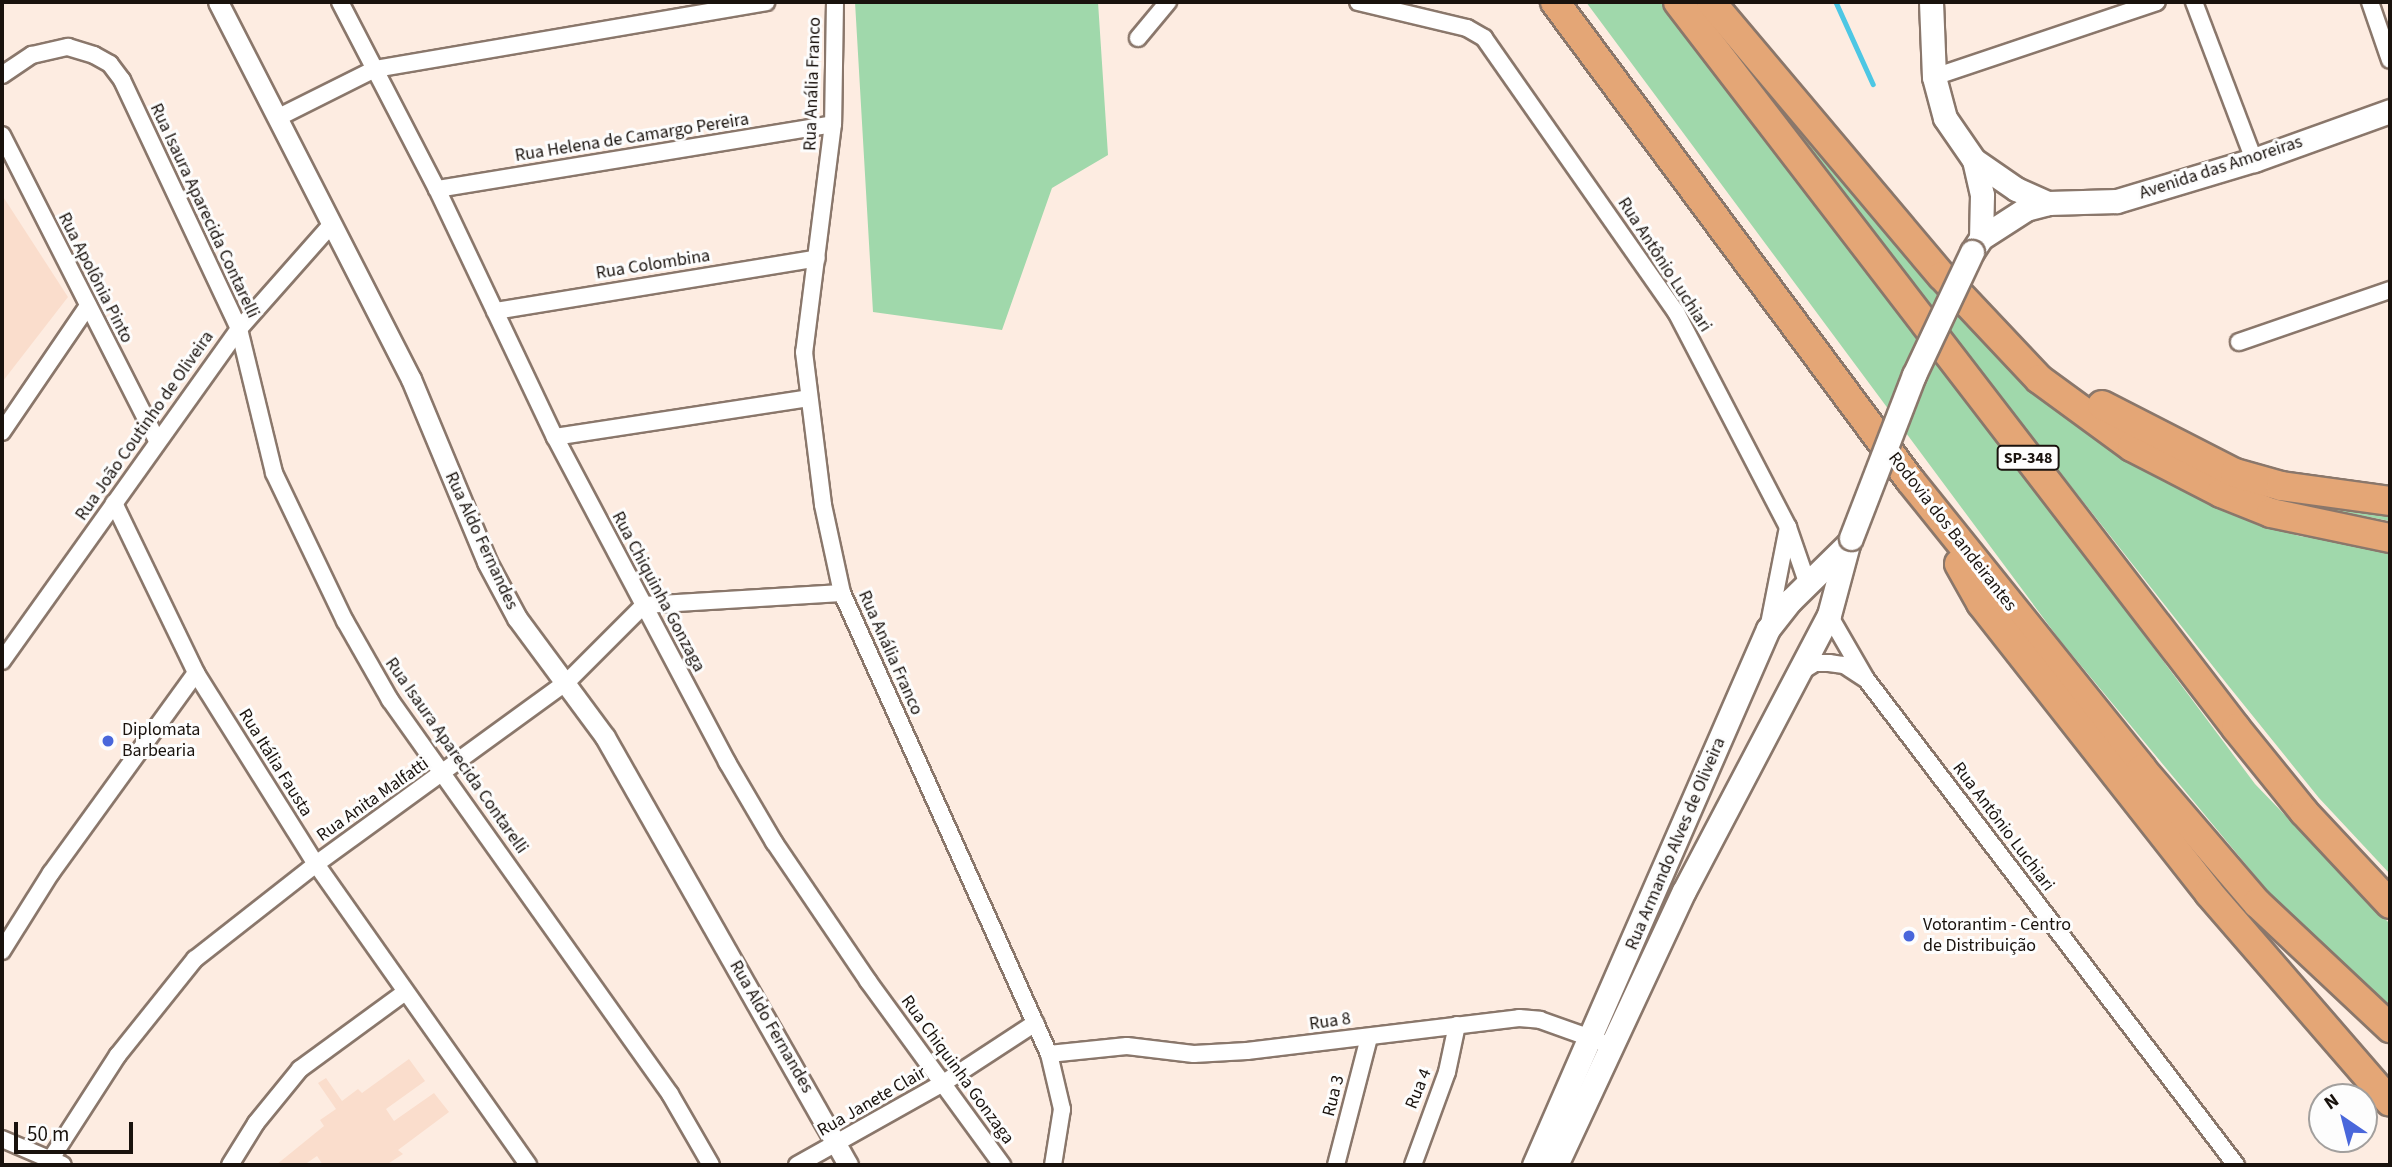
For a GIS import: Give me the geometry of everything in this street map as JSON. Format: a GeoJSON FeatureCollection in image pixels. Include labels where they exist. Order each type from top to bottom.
{"type":"FeatureCollection","features":[{"type":"Feature","properties":{"kind":"highway","name":"Rodovia dos Bandeirantes"},"geometry":{"type":"LineString","coordinates":[[1555,2],[1910,480],[2225,866],[2276,921],[2390,1028]]}},
{"type":"Feature","properties":{"kind":"highway","name":"SP-348"},"geometry":{"type":"LineString","coordinates":[[1678,2],[2236,728],[2304,812],[2390,904]]}},
{"type":"Feature","properties":{"kind":"highway"},"geometry":{"type":"LineString","coordinates":[[1710,2],[1942,276],[2039,379],[2132,447],[2178,474],[2272,513],[2390,538]]}},
{"type":"Feature","properties":{"kind":"highway"},"geometry":{"type":"LineString","coordinates":[[1942,276],[2093,399],[2191,454],[2281,486],[2390,501]]}},
{"type":"Feature","properties":{"kind":"highway"},"geometry":{"type":"LineString","coordinates":[[1910,480],[1981,603],[2273,971],[2390,1102]]}},
{"type":"Feature","properties":{"kind":"main road","name":"Avenida das Amoreiras"},"geometry":{"type":"LineString","coordinates":[[1931,2],[1934,77],[1945,118],[1974,160],[2016,189],[2048,203]]}},
{"type":"Feature","properties":{"kind":"main road","name":"Avenida das Amoreiras"},"geometry":{"type":"LineString","coordinates":[[1977,245],[2013,216],[2048,203],[2117,201],[2254,160],[2390,111]]}},
{"type":"Feature","properties":{"kind":"main road","name":"Avenida das Amoreiras"},"geometry":{"type":"LineString","coordinates":[[1974,160],[1982,195],[1977,245]]}},
{"type":"Feature","properties":{"kind":"main road","name":"Rua Armando Alves de Oliveira"},"geometry":{"type":"LineString","coordinates":[[1534,1165],[1829,615],[1849,541],[1914,375],[1977,245]]}},
{"type":"Feature","properties":{"kind":"main road","name":"Rua Armando Alves de Oliveira"},"geometry":{"type":"LineString","coordinates":[[1556,1165],[1601,1042],[1768,629],[1849,541]]}},
{"type":"Feature","properties":{"kind":"main road"},"geometry":{"type":"LineString","coordinates":[[1808,585],[1829,615]]}},
{"type":"Feature","properties":{"kind":"main road"},"geometry":{"type":"LineString","coordinates":[[1759,652],[1777,670],[1794,676]]}},
{"type":"Feature","properties":{"kind":"street","name":"Rua Aldo Fernandes"},"geometry":{"type":"LineString","coordinates":[[218,2],[411,379],[487,562],[517,618],[568,681],[648,809],[848,1165]]}},
{"type":"Feature","properties":{"kind":"street","name":"Rua Chiquinha Gonzaga"},"geometry":{"type":"LineString","coordinates":[[340,2],[437,189],[555,437],[774,842],[868,981],[945,1082],[1002,1165]]}},
{"type":"Feature","properties":{"kind":"street"},"geometry":{"type":"LineString","coordinates":[[279,117],[375,69],[766,2]]}},
{"type":"Feature","properties":{"kind":"street","name":"Rua Anália Franco"},"geometry":{"type":"LineString","coordinates":[[835,2],[833,124],[804,352],[822,505],[842,593],[1049,1054],[1062,1109],[1053,1165]]}},
{"type":"Feature","properties":{"kind":"street"},"geometry":{"type":"LineString","coordinates":[[1138,38],[1168,2]]}},
{"type":"Feature","properties":{"kind":"street","name":"Rua Antônio Luchiari"},"geometry":{"type":"LineString","coordinates":[[1358,2],[1467,28],[1484,38],[1667,297],[1787,527],[1808,585]]}},
{"type":"Feature","properties":{"kind":"street"},"geometry":{"type":"LineString","coordinates":[[1934,77],[2157,2]]}},
{"type":"Feature","properties":{"kind":"street"},"geometry":{"type":"LineString","coordinates":[[2194,2],[2254,160]]}},
{"type":"Feature","properties":{"kind":"street"},"geometry":{"type":"LineString","coordinates":[[2370,2],[2390,60]]}},
{"type":"Feature","properties":{"kind":"street","name":"Rua Isaura Aparecida Contarelli"},"geometry":{"type":"LineString","coordinates":[[2,75],[32,55],[68,47],[82,49],[110,64],[122,80],[239,329],[274,472],[298,525],[390,700],[662,1083],[711,1165]]}},
{"type":"Feature","properties":{"kind":"street","name":"Rua Helena de Camargo Pereira"},"geometry":{"type":"LineString","coordinates":[[437,189],[833,124]]}},
{"type":"Feature","properties":{"kind":"street","name":"Rua Apolônia Pinto"},"geometry":{"type":"LineString","coordinates":[[2,135],[156,439]]}},
{"type":"Feature","properties":{"kind":"street","name":"Rua João Coutinho de Oliveira"},"geometry":{"type":"LineString","coordinates":[[2,661],[156,439],[239,329],[332,224]]}},
{"type":"Feature","properties":{"kind":"street","name":"Rua Colombina"},"geometry":{"type":"LineString","coordinates":[[495,311],[817,258]]}},
{"type":"Feature","properties":{"kind":"street"},"geometry":{"type":"LineString","coordinates":[[2239,342],[2390,290]]}},
{"type":"Feature","properties":{"kind":"street"},"geometry":{"type":"LineString","coordinates":[[2,432],[88,306]]}},
{"type":"Feature","properties":{"kind":"street"},"geometry":{"type":"LineString","coordinates":[[555,437],[809,398]]}},
{"type":"Feature","properties":{"kind":"street","name":"Rua Itália Fausta"},"geometry":{"type":"LineString","coordinates":[[114,503],[197,673],[316,864],[404,993],[528,1165]]}},
{"type":"Feature","properties":{"kind":"street"},"geometry":{"type":"LineString","coordinates":[[1768,629],[1787,527]]}},
{"type":"Feature","properties":{"kind":"street"},"geometry":{"type":"LineString","coordinates":[[644,605],[842,593]]}},
{"type":"Feature","properties":{"kind":"street","name":"Rua Anita Malfatti"},"geometry":{"type":"LineString","coordinates":[[53,1164],[117,1055],[168,988],[227,930],[568,681],[644,605]]}},
{"type":"Feature","properties":{"kind":"street","name":"Rua Antônio Luchiari"},"geometry":{"type":"LineString","coordinates":[[1829,615],[1866,679],[2236,1165]]}},
{"type":"Feature","properties":{"kind":"street","name":"Rua Antônio Luchiari"},"geometry":{"type":"LineString","coordinates":[[1794,676],[1815,663],[1829,663],[1844,665],[1866,679]]}},
{"type":"Feature","properties":{"kind":"street"},"geometry":{"type":"LineString","coordinates":[[2,951],[51,873],[197,673]]}},
{"type":"Feature","properties":{"kind":"street"},"geometry":{"type":"LineString","coordinates":[[230,1165],[256,1123],[300,1069],[404,993]]}},
{"type":"Feature","properties":{"kind":"street","name":"Rua 8"},"geometry":{"type":"LineString","coordinates":[[1049,1054],[1127,1046],[1223,1053],[1369,1037],[1496,1019],[1540,1020],[1601,1042]]}},
{"type":"Feature","properties":{"kind":"street","name":"Rua Janete Clair"},"geometry":{"type":"LineString","coordinates":[[797,1165],[838,1145],[945,1082],[1035,1023]]}},
{"type":"Feature","properties":{"kind":"street","name":"Rua 4"},"geometry":{"type":"LineString","coordinates":[[1413,1165],[1447,1072],[1457,1026]]}},
{"type":"Feature","properties":{"kind":"street","name":"Rua 3"},"geometry":{"type":"LineString","coordinates":[[1336,1165],[1369,1037]]}},
{"type":"Feature","properties":{"kind":"street"},"geometry":{"type":"LineString","coordinates":[[2,1139],[53,1164]]}},
{"type":"Feature","properties":{"kind":"shaded area"},"geometry":{"type":"Polygon","coordinates":[[[2,195],[68,297],[3,381],[2,380],[2,195]]]}},
{"type":"Feature","properties":{"kind":"shaded area"},"geometry":{"type":"Polygon","coordinates":[[[409,1059],[425,1081],[386,1109],[394,1121],[434,1093],[449,1112],[398,1150],[403,1154],[386,1165],[323,1165],[317,1156],[304,1165],[276,1165],[324,1126],[320,1120],[336,1109],[318,1083],[326,1078],[342,1101],[358,1089],[362,1093],[409,1059]]]}},
{"type":"Feature","properties":{"kind":"green space"},"geometry":{"type":"Polygon","coordinates":[[[855,2],[1098,2],[1108,155],[1052,188],[1002,330],[873,312],[855,2]]]}},
{"type":"Feature","properties":{"kind":"green space"},"geometry":{"type":"Polygon","coordinates":[[[1586,2],[1665,2],[1885,288],[2255,784],[2390,924],[2390,1009],[2282,908],[2059,639],[1586,2]]]}},
{"type":"Feature","properties":{"kind":"green space"},"geometry":{"type":"Polygon","coordinates":[[[1773,94],[1968,320],[2254,521],[2299,536],[2390,549],[2390,874],[2319,798],[2227,684],[1847,202],[1773,94]]]}},
{"type":"Feature","properties":{"kind":"green space"},"geometry":{"type":"Polygon","coordinates":[[[2225,477],[2390,510],[2390,521],[2272,499],[2225,477]]]}},
{"type":"Feature","properties":{"kind":"waterway"},"geometry":{"type":"LineString","coordinates":[[1836,2],[1873,84]]}},
{"type":"Feature","properties":{"kind":"place","name":"Diplomata Barbearia"},"geometry":{"type":"Point","coordinates":[108,741]}},
{"type":"Feature","properties":{"kind":"place","name":"Votorantim - Centro de Distribuição"},"geometry":{"type":"Point","coordinates":[1909,936]}}]}
